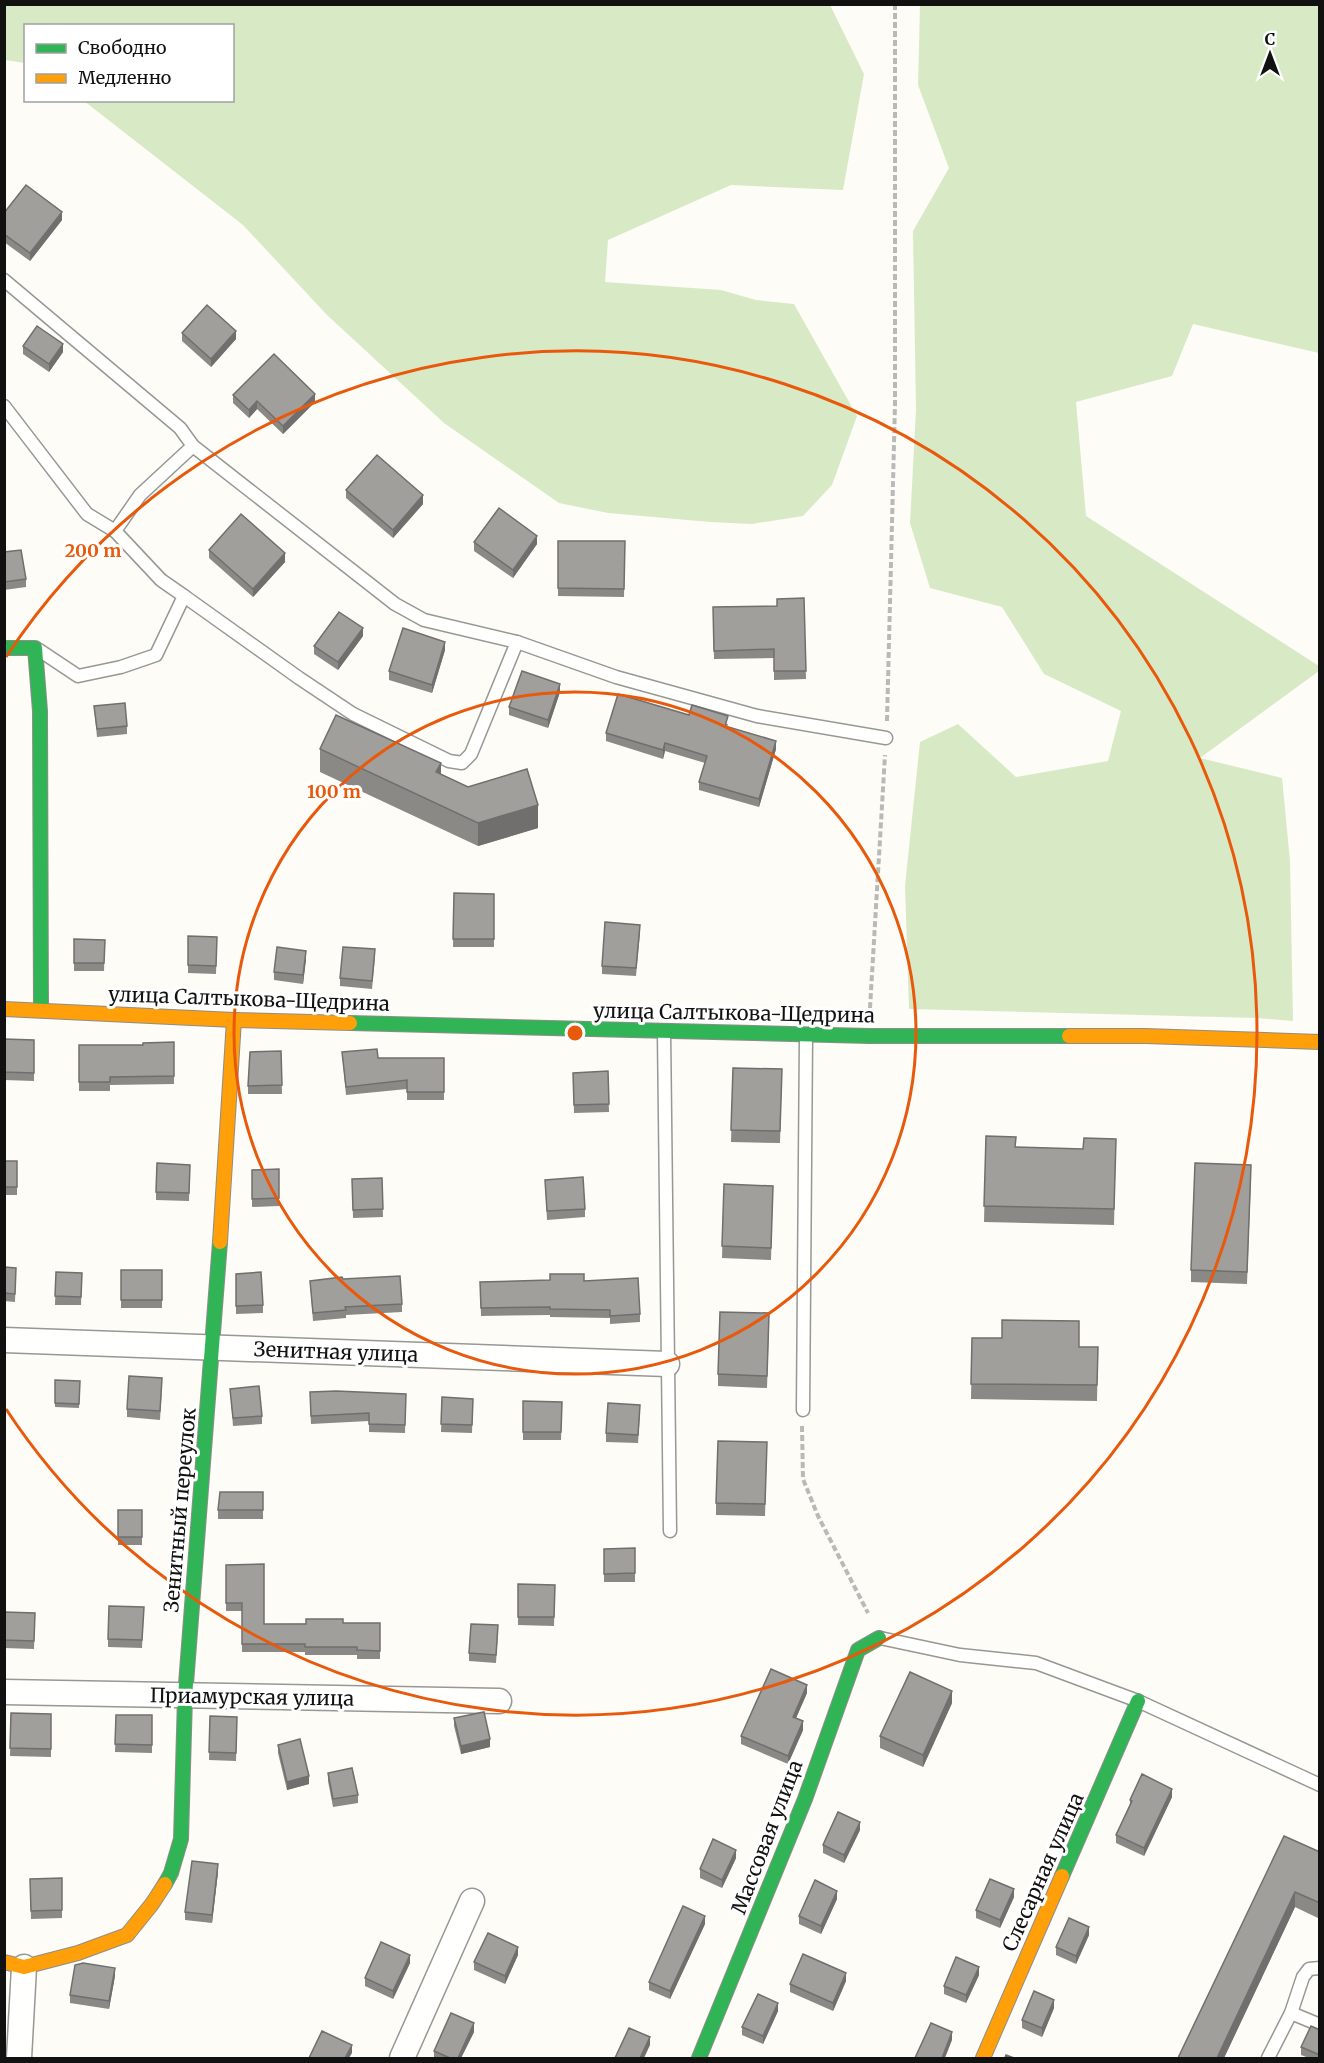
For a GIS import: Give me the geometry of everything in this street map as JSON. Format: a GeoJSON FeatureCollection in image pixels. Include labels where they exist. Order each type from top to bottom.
{"type":"FeatureCollection","features":[{"type":"Feature","properties":{"kind":"street"},"geometry":{"type":"LineString","coordinates":[[4,648],[35,648],[40,711],[41,1010]]}},
{"type":"Feature","properties":{"kind":"street","name":"улица Салтыкова-Щедрина"},"geometry":{"type":"LineString","coordinates":[[4,1008],[234,1020],[664,1032],[806,1035],[1145,1035],[1320,1042]]}},
{"type":"Feature","properties":{"kind":"street","name":"Зенитный переулок"},"geometry":{"type":"LineString","coordinates":[[14,1964],[78,1953],[127,1935],[152,1904],[171,1873],[181,1839],[185,1696],[213,1347],[234,1020]]}},
{"type":"Feature","properties":{"kind":"street","name":"Зенитная улица"},"geometry":{"type":"LineString","coordinates":[[4,1340],[667,1365]]}},
{"type":"Feature","properties":{"kind":"street","name":"Массовая улица"},"geometry":{"type":"LineString","coordinates":[[699,2058],[805,1799],[858,1650],[879,1638]]}},
{"type":"Feature","properties":{"kind":"street","name":"Приамурская улица"},"geometry":{"type":"LineString","coordinates":[[4,1692],[499,1701]]}},
{"type":"Feature","properties":{"kind":"street","name":"Слесарная улица"},"geometry":{"type":"LineString","coordinates":[[983,2058],[1138,1701]]}},
{"type":"Feature","properties":{"kind":"street"},"geometry":{"type":"LineString","coordinates":[[402,2058],[472,1901]]}},
{"type":"Feature","properties":{"kind":"street"},"geometry":{"type":"LineString","coordinates":[[14,1964],[19,2058]]}},
{"type":"Feature","properties":{"kind":"lane"},"geometry":{"type":"LineString","coordinates":[[4,280],[180,428],[193,446],[394,604],[424,620],[517,642],[616,677],[757,716],[886,738]]}},
{"type":"Feature","properties":{"kind":"lane"},"geometry":{"type":"LineString","coordinates":[[4,406],[87,514],[115,531],[161,580],[298,678],[353,714],[448,761],[462,764],[471,754],[517,642]]}},
{"type":"Feature","properties":{"kind":"lane"},"geometry":{"type":"LineString","coordinates":[[115,531],[140,495],[193,446]]}},
{"type":"Feature","properties":{"kind":"lane"},"geometry":{"type":"LineString","coordinates":[[35,648],[78,676],[121,667],[156,655],[184,596]]}},
{"type":"Feature","properties":{"kind":"lane"},"geometry":{"type":"LineString","coordinates":[[664,1032],[670,1532]]}},
{"type":"Feature","properties":{"kind":"lane"},"geometry":{"type":"LineString","coordinates":[[803,1410],[806,1035]]}},
{"type":"Feature","properties":{"kind":"lane"},"geometry":{"type":"LineString","coordinates":[[879,1638],[960,1655],[1036,1663],[1138,1701],[1320,1785]]}},
{"type":"Feature","properties":{"kind":"lane"},"geometry":{"type":"LineString","coordinates":[[1268,2058],[1291,2013],[1303,1977],[1309,1969],[1320,1968]]}},
{"type":"Feature","properties":{"kind":"lane"},"geometry":{"type":"LineString","coordinates":[[1291,2013],[1320,2025]]}},
{"type":"Feature","properties":{"kind":"path"},"geometry":{"type":"LineString","coordinates":[[895,4],[895,404]]}},
{"type":"Feature","properties":{"kind":"path"},"geometry":{"type":"LineString","coordinates":[[803,1410],[801,1451],[803,1479],[818,1515],[870,1616]]}},
{"type":"Feature","properties":{"kind":"green space"},"geometry":{"type":"Polygon","coordinates":[[[4,5],[830,5],[864,74],[843,190],[731,185],[608,240],[605,282],[721,290],[756,300],[794,304],[857,416],[832,485],[803,516],[752,524],[608,513],[559,503],[444,423],[327,315],[243,225],[85,102],[234,102],[234,24],[24,24],[24,63],[5,60],[4,5]]]}},
{"type":"Feature","properties":{"kind":"green space"},"geometry":{"type":"Polygon","coordinates":[[[920,5],[1319,5],[1319,353],[1193,324],[1172,376],[1076,402],[1086,516],[1319,666],[1319,671],[1200,758],[1282,778],[1290,861],[1293,1021],[1257,1018],[909,1009],[905,886],[920,742],[958,724],[1016,777],[1108,761],[1121,711],[1044,674],[1002,607],[930,588],[910,523],[916,410],[913,231],[949,168],[918,85],[920,5]]]}},
{"type":"Feature","properties":{"kind":"building"},"geometry":{"type":"Polygon","coordinates":[[[26,185],[62,212],[30,253],[4,234],[4,213],[26,185]]]}},
{"type":"Feature","properties":{"kind":"building"},"geometry":{"type":"Polygon","coordinates":[[[207,305],[236,331],[211,359],[182,333],[207,305]]]}},
{"type":"Feature","properties":{"kind":"building"},"geometry":{"type":"Polygon","coordinates":[[[37,326],[63,344],[49,364],[23,346],[37,326]]]}},
{"type":"Feature","properties":{"kind":"building"},"geometry":{"type":"Polygon","coordinates":[[[274,354],[315,394],[283,426],[257,401],[249,410],[233,395],[274,354]]]}},
{"type":"Feature","properties":{"kind":"building"},"geometry":{"type":"Polygon","coordinates":[[[377,455],[423,495],[393,530],[346,490],[377,455]]]}},
{"type":"Feature","properties":{"kind":"building"},"geometry":{"type":"Polygon","coordinates":[[[499,508],[537,536],[513,570],[474,542],[499,508]]]}},
{"type":"Feature","properties":{"kind":"building"},"geometry":{"type":"Polygon","coordinates":[[[241,514],[285,553],[253,589],[209,550],[241,514]]]}},
{"type":"Feature","properties":{"kind":"building"},"geometry":{"type":"Polygon","coordinates":[[[558,541],[625,541],[624,589],[558,588],[558,541]]]}},
{"type":"Feature","properties":{"kind":"building"},"geometry":{"type":"Polygon","coordinates":[[[21,550],[26,579],[4,582],[4,552],[21,550]]]}},
{"type":"Feature","properties":{"kind":"building"},"geometry":{"type":"Polygon","coordinates":[[[804,598],[806,671],[774,671],[774,649],[714,651],[713,607],[777,606],[777,599],[804,598]]]}},
{"type":"Feature","properties":{"kind":"building"},"geometry":{"type":"Polygon","coordinates":[[[339,612],[363,628],[338,662],[314,646],[339,612]]]}},
{"type":"Feature","properties":{"kind":"building"},"geometry":{"type":"Polygon","coordinates":[[[403,628],[445,642],[432,685],[389,671],[403,628]]]}},
{"type":"Feature","properties":{"kind":"building"},"geometry":{"type":"Polygon","coordinates":[[[522,671],[560,684],[548,720],[509,707],[522,671]]]}},
{"type":"Feature","properties":{"kind":"building"},"geometry":{"type":"Polygon","coordinates":[[[618,694],[689,715],[692,705],[728,716],[725,726],[776,741],[759,799],[699,782],[707,756],[665,743],[663,750],[606,733],[618,694]]]}},
{"type":"Feature","properties":{"kind":"building"},"geometry":{"type":"Polygon","coordinates":[[[125,703],[127,726],[97,729],[94,706],[125,703]]]}},
{"type":"Feature","properties":{"kind":"building"},"geometry":{"type":"Polygon","coordinates":[[[336,715],[441,763],[436,772],[468,787],[527,769],[538,805],[478,823],[320,749],[336,715]]]}},
{"type":"Feature","properties":{"kind":"building"},"geometry":{"type":"Polygon","coordinates":[[[454,893],[494,894],[494,939],[453,939],[454,893]]]}},
{"type":"Feature","properties":{"kind":"building"},"geometry":{"type":"Polygon","coordinates":[[[605,922],[640,925],[636,968],[602,966],[605,922]]]}},
{"type":"Feature","properties":{"kind":"building"},"geometry":{"type":"Polygon","coordinates":[[[188,936],[217,937],[216,966],[188,965],[188,936]]]}},
{"type":"Feature","properties":{"kind":"building"},"geometry":{"type":"Polygon","coordinates":[[[74,939],[105,940],[104,963],[74,963],[74,939]]]}},
{"type":"Feature","properties":{"kind":"building"},"geometry":{"type":"Polygon","coordinates":[[[277,947],[306,951],[303,975],[274,972],[277,947]]]}},
{"type":"Feature","properties":{"kind":"building"},"geometry":{"type":"Polygon","coordinates":[[[343,947],[375,949],[372,981],[340,978],[343,947]]]}},
{"type":"Feature","properties":{"kind":"building"},"geometry":{"type":"Polygon","coordinates":[[[4,1039],[34,1040],[34,1073],[4,1072],[4,1039]]]}},
{"type":"Feature","properties":{"kind":"building"},"geometry":{"type":"Polygon","coordinates":[[[174,1042],[174,1076],[110,1077],[110,1082],[79,1082],[79,1045],[143,1045],[143,1043],[174,1042]]]}},
{"type":"Feature","properties":{"kind":"building"},"geometry":{"type":"Polygon","coordinates":[[[377,1049],[378,1058],[444,1058],[444,1092],[407,1092],[407,1080],[346,1087],[342,1052],[377,1049]]]}},
{"type":"Feature","properties":{"kind":"building"},"geometry":{"type":"Polygon","coordinates":[[[281,1051],[282,1085],[248,1086],[250,1052],[281,1051]]]}},
{"type":"Feature","properties":{"kind":"building"},"geometry":{"type":"Polygon","coordinates":[[[733,1068],[782,1069],[780,1131],[731,1130],[733,1068]]]}},
{"type":"Feature","properties":{"kind":"building"},"geometry":{"type":"Polygon","coordinates":[[[608,1071],[609,1104],[574,1105],[573,1073],[608,1071]]]}},
{"type":"Feature","properties":{"kind":"building"},"geometry":{"type":"Polygon","coordinates":[[[986,1136],[1016,1137],[1015,1147],[1083,1149],[1084,1138],[1116,1139],[1114,1209],[984,1206],[986,1136]]]}},
{"type":"Feature","properties":{"kind":"building"},"geometry":{"type":"Polygon","coordinates":[[[4,1161],[17,1161],[17,1187],[4,1187],[4,1161]]]}},
{"type":"Feature","properties":{"kind":"building"},"geometry":{"type":"Polygon","coordinates":[[[157,1163],[190,1165],[189,1193],[156,1192],[157,1163]]]}},
{"type":"Feature","properties":{"kind":"building"},"geometry":{"type":"Polygon","coordinates":[[[1195,1163],[1251,1165],[1247,1272],[1191,1270],[1195,1163]]]}},
{"type":"Feature","properties":{"kind":"building"},"geometry":{"type":"Polygon","coordinates":[[[279,1169],[279,1198],[252,1199],[252,1170],[279,1169]]]}},
{"type":"Feature","properties":{"kind":"building"},"geometry":{"type":"Polygon","coordinates":[[[583,1177],[585,1209],[547,1211],[545,1180],[583,1177]]]}},
{"type":"Feature","properties":{"kind":"building"},"geometry":{"type":"Polygon","coordinates":[[[382,1178],[383,1209],[353,1210],[352,1179],[382,1178]]]}},
{"type":"Feature","properties":{"kind":"building"},"geometry":{"type":"Polygon","coordinates":[[[724,1184],[773,1186],[771,1248],[722,1246],[724,1184]]]}},
{"type":"Feature","properties":{"kind":"building"},"geometry":{"type":"Polygon","coordinates":[[[4,1267],[16,1268],[15,1294],[4,1293],[4,1267]]]}},
{"type":"Feature","properties":{"kind":"building"},"geometry":{"type":"Polygon","coordinates":[[[121,1270],[162,1270],[162,1300],[121,1300],[121,1270]]]}},
{"type":"Feature","properties":{"kind":"building"},"geometry":{"type":"Polygon","coordinates":[[[56,1272],[82,1273],[81,1297],[55,1296],[56,1272]]]}},
{"type":"Feature","properties":{"kind":"building"},"geometry":{"type":"Polygon","coordinates":[[[261,1272],[263,1305],[236,1306],[236,1274],[261,1272]]]}},
{"type":"Feature","properties":{"kind":"building"},"geometry":{"type":"Polygon","coordinates":[[[550,1274],[584,1274],[584,1281],[638,1278],[640,1314],[610,1316],[610,1310],[550,1309],[550,1307],[481,1308],[480,1282],[550,1280],[550,1274]]]}},
{"type":"Feature","properties":{"kind":"building"},"geometry":{"type":"Polygon","coordinates":[[[400,1276],[402,1304],[345,1307],[346,1310],[313,1313],[310,1281],[342,1277],[343,1279],[400,1276]]]}},
{"type":"Feature","properties":{"kind":"building"},"geometry":{"type":"Polygon","coordinates":[[[720,1312],[769,1313],[767,1376],[718,1374],[720,1312]]]}},
{"type":"Feature","properties":{"kind":"building"},"geometry":{"type":"Polygon","coordinates":[[[1002,1320],[1079,1321],[1079,1347],[1098,1347],[1097,1385],[971,1384],[972,1338],[1002,1338],[1002,1320]]]}},
{"type":"Feature","properties":{"kind":"building"},"geometry":{"type":"Polygon","coordinates":[[[129,1376],[162,1378],[160,1411],[127,1409],[129,1376]]]}},
{"type":"Feature","properties":{"kind":"building"},"geometry":{"type":"Polygon","coordinates":[[[55,1380],[80,1381],[79,1404],[55,1403],[55,1380]]]}},
{"type":"Feature","properties":{"kind":"building"},"geometry":{"type":"Polygon","coordinates":[[[259,1386],[262,1416],[233,1418],[230,1389],[259,1386]]]}},
{"type":"Feature","properties":{"kind":"building"},"geometry":{"type":"Polygon","coordinates":[[[310,1392],[406,1394],[405,1425],[369,1424],[369,1413],[311,1416],[310,1392]]]}},
{"type":"Feature","properties":{"kind":"building"},"geometry":{"type":"Polygon","coordinates":[[[442,1397],[473,1399],[472,1425],[441,1424],[442,1397]]]}},
{"type":"Feature","properties":{"kind":"building"},"geometry":{"type":"Polygon","coordinates":[[[523,1401],[562,1402],[561,1432],[523,1432],[523,1401]]]}},
{"type":"Feature","properties":{"kind":"building"},"geometry":{"type":"Polygon","coordinates":[[[608,1403],[640,1405],[638,1435],[606,1433],[608,1403]]]}},
{"type":"Feature","properties":{"kind":"building"},"geometry":{"type":"Polygon","coordinates":[[[718,1441],[767,1442],[765,1504],[716,1503],[718,1441]]]}},
{"type":"Feature","properties":{"kind":"building"},"geometry":{"type":"Polygon","coordinates":[[[220,1492],[263,1492],[263,1510],[218,1510],[220,1492]]]}},
{"type":"Feature","properties":{"kind":"building"},"geometry":{"type":"Polygon","coordinates":[[[118,1510],[142,1510],[142,1537],[118,1537],[118,1510]]]}},
{"type":"Feature","properties":{"kind":"building"},"geometry":{"type":"Polygon","coordinates":[[[635,1548],[635,1573],[604,1574],[604,1549],[635,1548]]]}},
{"type":"Feature","properties":{"kind":"building"},"geometry":{"type":"Polygon","coordinates":[[[264,1564],[264,1624],[306,1624],[306,1619],[343,1619],[343,1623],[380,1623],[380,1651],[357,1650],[357,1647],[305,1647],[305,1644],[242,1644],[242,1603],[226,1603],[226,1565],[264,1564]]]}},
{"type":"Feature","properties":{"kind":"building"},"geometry":{"type":"Polygon","coordinates":[[[518,1584],[555,1585],[554,1617],[518,1617],[518,1584]]]}},
{"type":"Feature","properties":{"kind":"building"},"geometry":{"type":"Polygon","coordinates":[[[109,1606],[144,1607],[142,1640],[108,1639],[109,1606]]]}},
{"type":"Feature","properties":{"kind":"building"},"geometry":{"type":"Polygon","coordinates":[[[4,1612],[35,1613],[34,1641],[4,1640],[4,1612]]]}},
{"type":"Feature","properties":{"kind":"building"},"geometry":{"type":"Polygon","coordinates":[[[471,1624],[498,1625],[496,1655],[469,1653],[471,1624]]]}},
{"type":"Feature","properties":{"kind":"building"},"geometry":{"type":"Polygon","coordinates":[[[771,1669],[807,1685],[793,1717],[803,1721],[788,1756],[741,1736],[771,1669]]]}},
{"type":"Feature","properties":{"kind":"building"},"geometry":{"type":"Polygon","coordinates":[[[910,1672],[952,1691],[923,1755],[880,1736],[910,1672]]]}},
{"type":"Feature","properties":{"kind":"building"},"geometry":{"type":"Polygon","coordinates":[[[484,1712],[490,1739],[461,1746],[454,1718],[484,1712]]]}},
{"type":"Feature","properties":{"kind":"building"},"geometry":{"type":"Polygon","coordinates":[[[11,1713],[51,1714],[51,1749],[10,1748],[11,1713]]]}},
{"type":"Feature","properties":{"kind":"building"},"geometry":{"type":"Polygon","coordinates":[[[116,1715],[152,1715],[152,1745],[115,1744],[116,1715]]]}},
{"type":"Feature","properties":{"kind":"building"},"geometry":{"type":"Polygon","coordinates":[[[210,1716],[237,1717],[236,1753],[209,1752],[210,1716]]]}},
{"type":"Feature","properties":{"kind":"building"},"geometry":{"type":"Polygon","coordinates":[[[300,1739],[309,1776],[287,1782],[278,1745],[300,1739]]]}},
{"type":"Feature","properties":{"kind":"building"},"geometry":{"type":"Polygon","coordinates":[[[352,1768],[358,1795],[333,1799],[328,1773],[352,1768]]]}},
{"type":"Feature","properties":{"kind":"building"},"geometry":{"type":"Polygon","coordinates":[[[1142,1774],[1172,1789],[1144,1848],[1116,1835],[1142,1774]]]}},
{"type":"Feature","properties":{"kind":"building"},"geometry":{"type":"Polygon","coordinates":[[[838,1812],[860,1822],[844,1855],[823,1845],[838,1812]]]}},
{"type":"Feature","properties":{"kind":"building"},"geometry":{"type":"Polygon","coordinates":[[[1284,1836],[1320,1852],[1320,1903],[1295,1892],[1217,2058],[1178,2058],[1284,1836]]]}},
{"type":"Feature","properties":{"kind":"building"},"geometry":{"type":"Polygon","coordinates":[[[713,1839],[736,1850],[722,1880],[700,1869],[713,1839]]]}},
{"type":"Feature","properties":{"kind":"building"},"geometry":{"type":"Polygon","coordinates":[[[192,1861],[218,1864],[212,1915],[185,1912],[192,1861]]]}},
{"type":"Feature","properties":{"kind":"building"},"geometry":{"type":"Polygon","coordinates":[[[62,1878],[62,1910],[31,1911],[30,1879],[62,1878]]]}},
{"type":"Feature","properties":{"kind":"building"},"geometry":{"type":"Polygon","coordinates":[[[990,1879],[1014,1889],[1000,1920],[976,1910],[990,1879]]]}},
{"type":"Feature","properties":{"kind":"building"},"geometry":{"type":"Polygon","coordinates":[[[815,1880],[837,1891],[821,1926],[799,1916],[815,1880]]]}},
{"type":"Feature","properties":{"kind":"building"},"geometry":{"type":"Polygon","coordinates":[[[683,1906],[705,1916],[670,1991],[649,1982],[683,1906]]]}},
{"type":"Feature","properties":{"kind":"building"},"geometry":{"type":"Polygon","coordinates":[[[1069,1918],[1089,1927],[1076,1956],[1056,1947],[1069,1918]]]}},
{"type":"Feature","properties":{"kind":"building"},"geometry":{"type":"Polygon","coordinates":[[[488,1933],[518,1947],[505,1976],[474,1962],[488,1933]]]}},
{"type":"Feature","properties":{"kind":"building"},"geometry":{"type":"Polygon","coordinates":[[[381,1942],[410,1955],[393,1991],[365,1978],[381,1942]]]}},
{"type":"Feature","properties":{"kind":"building"},"geometry":{"type":"Polygon","coordinates":[[[803,1954],[846,1973],[833,2003],[790,1984],[803,1954]]]}},
{"type":"Feature","properties":{"kind":"building"},"geometry":{"type":"Polygon","coordinates":[[[956,1957],[979,1967],[966,1995],[944,1986],[956,1957]]]}},
{"type":"Feature","properties":{"kind":"building"},"geometry":{"type":"Polygon","coordinates":[[[83,1963],[115,1968],[109,2001],[70,1995],[75,1965],[83,1963]]]}},
{"type":"Feature","properties":{"kind":"building"},"geometry":{"type":"Polygon","coordinates":[[[1034,1991],[1054,2000],[1042,2028],[1022,2020],[1034,1991]]]}},
{"type":"Feature","properties":{"kind":"building"},"geometry":{"type":"Polygon","coordinates":[[[758,1994],[778,2003],[763,2036],[742,2027],[758,1994]]]}},
{"type":"Feature","properties":{"kind":"building"},"geometry":{"type":"Polygon","coordinates":[[[451,2013],[474,2023],[458,2058],[450,2058],[434,2051],[451,2013]]]}},
{"type":"Feature","properties":{"kind":"building"},"geometry":{"type":"Polygon","coordinates":[[[931,2023],[952,2032],[942,2058],[915,2058],[931,2023]]]}},
{"type":"Feature","properties":{"kind":"building"},"geometry":{"type":"Polygon","coordinates":[[[1311,2026],[1320,2030],[1320,2055],[1301,2047],[1311,2026]]]}},
{"type":"Feature","properties":{"kind":"building"},"geometry":{"type":"Polygon","coordinates":[[[629,2028],[650,2037],[640,2058],[615,2058],[629,2028]]]}},
{"type":"Feature","properties":{"kind":"building"},"geometry":{"type":"Polygon","coordinates":[[[322,2031],[352,2045],[345,2058],[309,2058],[322,2031]]]}},
{"type":"Feature","properties":{"kind":"traffic: fast"},"geometry":{"type":"LineString","coordinates":[[4,648],[35,648],[40,711],[41,1010]]}},
{"type":"Feature","properties":{"kind":"traffic: fast"},"geometry":{"type":"LineString","coordinates":[[350,1023],[869,1036],[1069,1036]]}},
{"type":"Feature","properties":{"kind":"traffic: fast"},"geometry":{"type":"LineString","coordinates":[[165,1884],[171,1873],[181,1839],[185,1697],[220,1242]]}},
{"type":"Feature","properties":{"kind":"traffic: fast"},"geometry":{"type":"LineString","coordinates":[[699,2058],[805,1799],[858,1650],[879,1638]]}},
{"type":"Feature","properties":{"kind":"traffic: fast"},"geometry":{"type":"LineString","coordinates":[[1062,1876],[1138,1701]]}},
{"type":"Feature","properties":{"kind":"traffic: slow"},"geometry":{"type":"LineString","coordinates":[[4,1009],[350,1023]]}},
{"type":"Feature","properties":{"kind":"traffic: slow"},"geometry":{"type":"LineString","coordinates":[[220,1242],[234,1020]]}},
{"type":"Feature","properties":{"kind":"traffic: slow"},"geometry":{"type":"LineString","coordinates":[[1069,1036],[1145,1036],[1320,1042]]}},
{"type":"Feature","properties":{"kind":"traffic: slow"},"geometry":{"type":"LineString","coordinates":[[983,2058],[1062,1876]]}},
{"type":"Feature","properties":{"kind":"traffic: slow"},"geometry":{"type":"LineString","coordinates":[[4,1962],[24,1967],[78,1953],[127,1935],[165,1884]]}}]}
